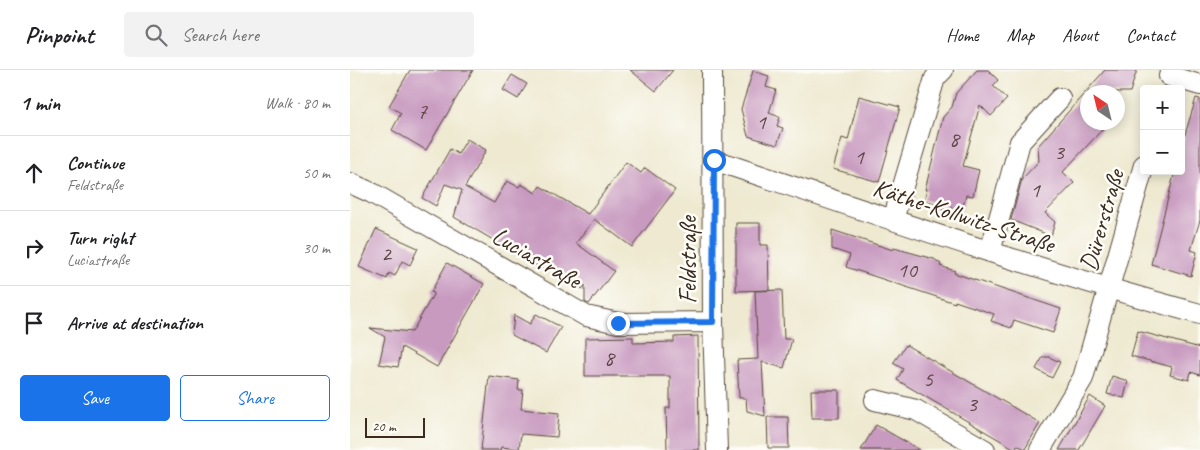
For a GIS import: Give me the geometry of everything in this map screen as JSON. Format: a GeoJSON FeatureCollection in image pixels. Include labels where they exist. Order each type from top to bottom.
{"type":"FeatureCollection","features":[{"type":"Feature","properties":{"kind":"street","name":"Feldstraße"},"geometry":{"type":"LineString","coordinates":[[712,70],[714,160],[713,322],[717,450]]}},
{"type":"Feature","properties":{"kind":"street"},"geometry":{"type":"LineString","coordinates":[[893,220],[935,73]]}},
{"type":"Feature","properties":{"kind":"street"},"geometry":{"type":"LineString","coordinates":[[1168,78],[1200,84]]}},
{"type":"Feature","properties":{"kind":"street"},"geometry":{"type":"LineString","coordinates":[[990,252],[1020,142],[1060,98]]}},
{"type":"Feature","properties":{"kind":"street","name":"Käthe-Kollwitz-Straße"},"geometry":{"type":"LineString","coordinates":[[714,160],[990,252],[1109,289],[1200,314]]}},
{"type":"Feature","properties":{"kind":"street","name":"Dürerstraße"},"geometry":{"type":"LineString","coordinates":[[1040,450],[1083,378],[1141,175]]}},
{"type":"Feature","properties":{"kind":"street","name":"Luciastraße"},"geometry":{"type":"LineString","coordinates":[[350,183],[372,193],[586,316],[618,323],[713,322]]}},
{"type":"Feature","properties":{"kind":"street"},"geometry":{"type":"LineString","coordinates":[[875,400],[916,410],[985,450]]}},
{"type":"Feature","properties":{"kind":"building"},"geometry":{"type":"Polygon","coordinates":[[[410,70],[473,70],[426,150],[392,130],[401,113],[389,106],[410,70]]]}},
{"type":"Feature","properties":{"kind":"building"},"geometry":{"type":"Polygon","coordinates":[[[630,70],[673,70],[656,91],[630,70]]]}},
{"type":"Feature","properties":{"kind":"building"},"geometry":{"type":"Polygon","coordinates":[[[977,70],[988,70],[998,80],[993,86],[1007,99],[991,116],[980,105],[963,166],[979,170],[973,196],[966,195],[962,210],[950,207],[946,210],[936,208],[935,203],[924,200],[943,117],[952,107],[956,93],[977,70]]]}},
{"type":"Feature","properties":{"kind":"building"},"geometry":{"type":"Polygon","coordinates":[[[1105,70],[1137,70],[1130,92],[1125,92],[1125,85],[1092,85],[1105,70]]]}},
{"type":"Feature","properties":{"kind":"building"},"geometry":{"type":"Polygon","coordinates":[[[753,71],[769,76],[766,87],[776,90],[769,113],[780,117],[777,126],[783,128],[777,145],[748,136],[741,109],[753,71]]]}},
{"type":"Feature","properties":{"kind":"building"},"geometry":{"type":"Polygon","coordinates":[[[512,75],[527,84],[518,99],[503,90],[512,75]]]}},
{"type":"Feature","properties":{"kind":"building"},"geometry":{"type":"Polygon","coordinates":[[[859,96],[900,107],[879,182],[833,169],[842,138],[848,140],[859,96]]]}},
{"type":"Feature","properties":{"kind":"building"},"geometry":{"type":"Polygon","coordinates":[[[1080,98],[1080,130],[1102,130],[1063,172],[1074,183],[1045,213],[1055,222],[1051,236],[1011,220],[1022,179],[1039,161],[1038,146],[1080,98]]]}},
{"type":"Feature","properties":{"kind":"building"},"geometry":{"type":"Polygon","coordinates":[[[1196,98],[1200,99],[1200,220],[1191,250],[1197,252],[1191,276],[1151,264],[1174,175],[1185,175],[1185,135],[1196,98]]]}},
{"type":"Feature","properties":{"kind":"building"},"geometry":{"type":"Polygon","coordinates":[[[467,139],[486,150],[465,187],[494,203],[507,181],[519,187],[521,184],[536,193],[540,186],[588,214],[626,162],[641,173],[645,168],[675,190],[632,247],[594,219],[576,243],[614,271],[589,304],[585,302],[585,285],[582,289],[551,264],[546,271],[454,217],[462,190],[445,184],[436,206],[422,198],[450,149],[458,154],[467,139]]]}},
{"type":"Feature","properties":{"kind":"building"},"geometry":{"type":"Polygon","coordinates":[[[736,223],[760,223],[760,245],[768,245],[769,290],[736,291],[736,223]]]}},
{"type":"Feature","properties":{"kind":"building"},"geometry":{"type":"Polygon","coordinates":[[[376,229],[418,248],[410,265],[402,261],[395,276],[389,273],[387,279],[359,267],[376,229]]]}},
{"type":"Feature","properties":{"kind":"building"},"geometry":{"type":"Polygon","coordinates":[[[832,230],[893,250],[894,248],[934,259],[941,264],[940,266],[955,271],[954,273],[1061,309],[1053,333],[1014,320],[1011,328],[991,321],[994,314],[846,267],[850,255],[832,249],[832,230]]]}},
{"type":"Feature","properties":{"kind":"building"},"geometry":{"type":"Polygon","coordinates":[[[447,263],[484,284],[437,367],[402,347],[398,367],[379,364],[385,337],[370,328],[412,332],[434,293],[431,292],[447,263]]]}},
{"type":"Feature","properties":{"kind":"building"},"geometry":{"type":"Polygon","coordinates":[[[782,290],[784,339],[792,339],[784,368],[762,362],[765,416],[747,411],[746,398],[739,398],[737,360],[758,359],[755,291],[782,290]]]}},
{"type":"Feature","properties":{"kind":"building"},"geometry":{"type":"Polygon","coordinates":[[[536,314],[561,327],[546,353],[512,335],[514,315],[530,324],[536,314]]]}},
{"type":"Feature","properties":{"kind":"building"},"geometry":{"type":"Polygon","coordinates":[[[1138,331],[1200,348],[1200,375],[1191,372],[1189,380],[1170,375],[1172,367],[1131,356],[1138,331]]]}},
{"type":"Feature","properties":{"kind":"building"},"geometry":{"type":"Polygon","coordinates":[[[698,336],[699,450],[667,450],[666,408],[670,408],[670,376],[585,376],[585,338],[633,337],[633,343],[674,342],[674,337],[698,336]]]}},
{"type":"Feature","properties":{"kind":"building"},"geometry":{"type":"Polygon","coordinates":[[[906,345],[1040,423],[1025,449],[1017,445],[1015,449],[897,380],[903,369],[893,363],[906,345]]]}},
{"type":"Feature","properties":{"kind":"building"},"geometry":{"type":"Polygon","coordinates":[[[1043,357],[1049,357],[1060,362],[1052,378],[1036,369],[1043,357]]]}},
{"type":"Feature","properties":{"kind":"building"},"geometry":{"type":"Polygon","coordinates":[[[489,376],[519,380],[518,390],[523,390],[521,409],[559,413],[557,437],[521,434],[519,449],[501,447],[500,450],[481,450],[489,376]]]}},
{"type":"Feature","properties":{"kind":"building"},"geometry":{"type":"Polygon","coordinates":[[[1112,376],[1128,381],[1124,398],[1107,394],[1112,376]]]}},
{"type":"Feature","properties":{"kind":"building"},"geometry":{"type":"Polygon","coordinates":[[[811,390],[839,390],[839,418],[812,418],[811,390]]]}},
{"type":"Feature","properties":{"kind":"building"},"geometry":{"type":"Polygon","coordinates":[[[1090,396],[1105,406],[1079,450],[1059,450],[1090,396]]]}},
{"type":"Feature","properties":{"kind":"building"},"geometry":{"type":"Polygon","coordinates":[[[767,417],[788,417],[789,448],[768,448],[767,417]]]}},
{"type":"Feature","properties":{"kind":"building"},"geometry":{"type":"Polygon","coordinates":[[[876,425],[890,433],[920,450],[861,450],[876,425]]]}},
{"type":"Feature","properties":{"kind":"route"},"geometry":{"type":"LineString","coordinates":[[618,323],[713,322],[714,160]]}}]}
